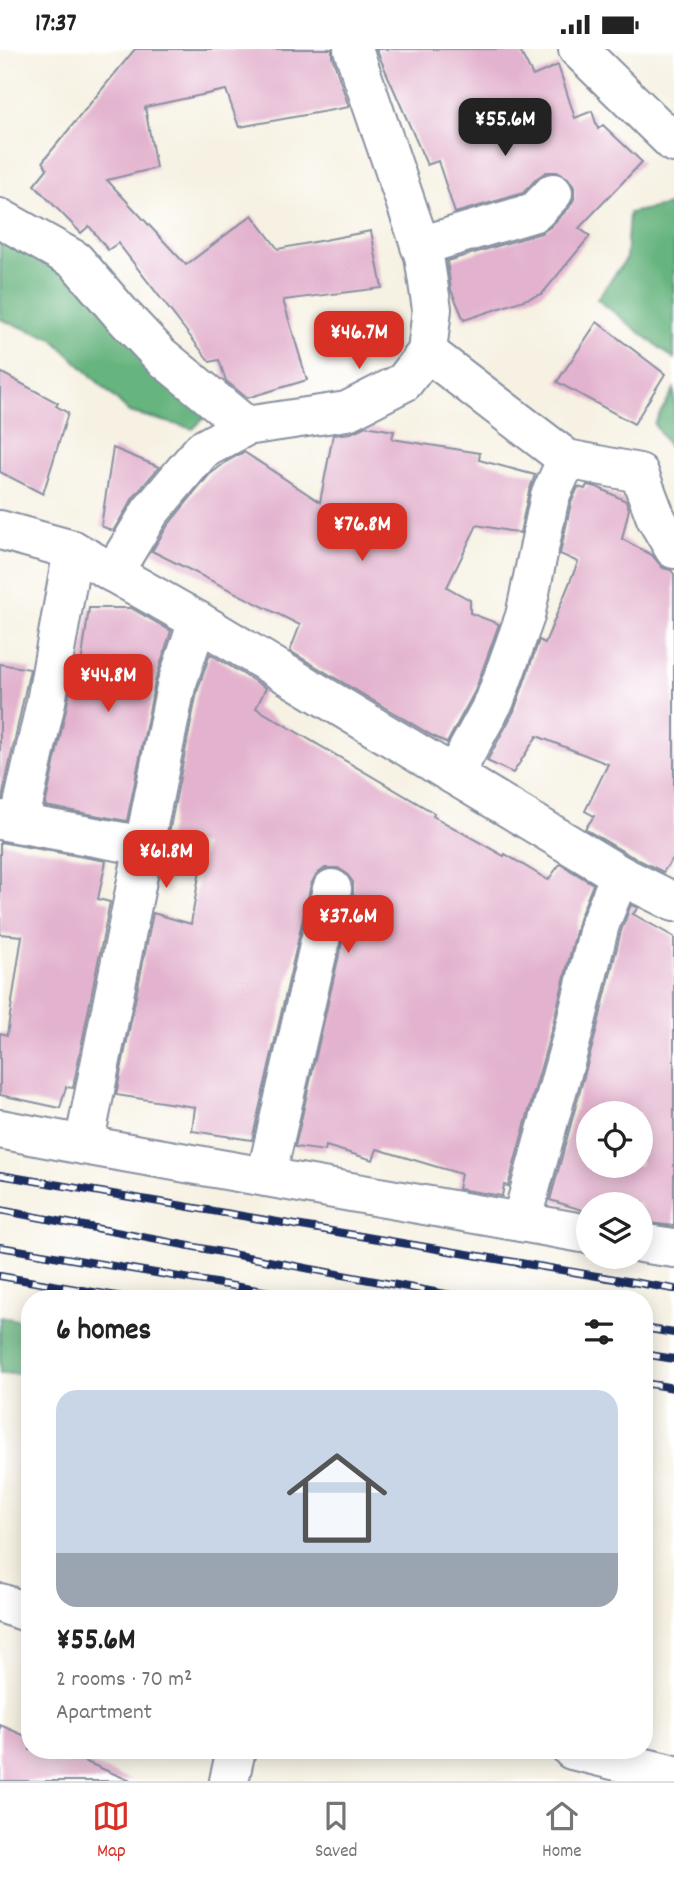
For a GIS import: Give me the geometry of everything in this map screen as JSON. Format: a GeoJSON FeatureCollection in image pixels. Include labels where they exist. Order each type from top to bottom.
{"type":"FeatureCollection","features":[{"type":"Feature","properties":{"kind":"main road"},"geometry":{"type":"LineString","coordinates":[[113,573],[150,512],[202,450],[246,426],[347,411],[404,382],[427,352],[432,309],[424,256],[353,49]]}},
{"type":"Feature","properties":{"kind":"main road"},"geometry":{"type":"LineString","coordinates":[[578,49],[674,143]]}},
{"type":"Feature","properties":{"kind":"main road"},"geometry":{"type":"LineString","coordinates":[[420,246],[535,212],[553,193]]}},
{"type":"Feature","properties":{"kind":"main road"},"geometry":{"type":"LineString","coordinates":[[0,218],[75,260],[161,356],[246,426]]}},
{"type":"Feature","properties":{"kind":"main road"},"geometry":{"type":"LineString","coordinates":[[427,352],[568,460],[639,473],[656,518],[674,548]]}},
{"type":"Feature","properties":{"kind":"main road"},"geometry":{"type":"LineString","coordinates":[[454,775],[495,700],[525,617],[550,496],[568,460]]}},
{"type":"Feature","properties":{"kind":"main road"},"geometry":{"type":"LineString","coordinates":[[0,530],[73,549],[198,621],[620,875],[674,902]]}},
{"type":"Feature","properties":{"kind":"main road"},"geometry":{"type":"LineString","coordinates":[[73,549],[46,702],[9,821],[145,846]]}},
{"type":"Feature","properties":{"kind":"main road"},"geometry":{"type":"LineString","coordinates":[[84,1145],[176,686],[198,621]]}},
{"type":"Feature","properties":{"kind":"main road"},"geometry":{"type":"LineString","coordinates":[[521,1222],[600,924],[620,875]]}},
{"type":"Feature","properties":{"kind":"main road"},"geometry":{"type":"LineString","coordinates":[[266,1177],[331,889]]}},
{"type":"Feature","properties":{"kind":"main road"},"geometry":{"type":"LineString","coordinates":[[0,1129],[576,1232]]}},
{"type":"Feature","properties":{"kind":"main road"},"geometry":{"type":"LineString","coordinates":[[653,1245],[674,1248]]}},
{"type":"Feature","properties":{"kind":"main road"},"geometry":{"type":"LineString","coordinates":[[0,1603],[21,1610]]}},
{"type":"Feature","properties":{"kind":"main road"},"geometry":{"type":"LineString","coordinates":[[229,1781],[234,1759]]}},
{"type":"Feature","properties":{"kind":"main road"},"geometry":{"type":"LineString","coordinates":[[609,1759],[674,1775]]}},
{"type":"Feature","properties":{"kind":"green space"},"geometry":{"type":"Polygon","coordinates":[[[674,204],[674,359],[597,299],[626,259],[629,213],[674,204]]]}},
{"type":"Feature","properties":{"kind":"green space"},"geometry":{"type":"Polygon","coordinates":[[[0,233],[69,269],[210,412],[193,429],[129,412],[53,339],[0,319],[0,233]]]}},
{"type":"Feature","properties":{"kind":"green space"},"geometry":{"type":"Polygon","coordinates":[[[674,389],[674,442],[669,447],[654,424],[674,389]]]}},
{"type":"Feature","properties":{"kind":"green space"},"geometry":{"type":"Polygon","coordinates":[[[0,1317],[21,1320],[21,1373],[0,1374],[0,1317]]]}},
{"type":"Feature","properties":{"kind":"building"},"geometry":{"type":"Polygon","coordinates":[[[135,49],[332,49],[349,107],[239,127],[226,90],[145,107],[156,168],[107,180],[186,265],[252,215],[278,249],[371,231],[382,288],[283,300],[307,380],[247,398],[226,381],[219,360],[210,362],[118,243],[108,250],[89,226],[81,233],[34,185],[47,169],[43,161],[135,49]]]}},
{"type":"Feature","properties":{"kind":"building"},"geometry":{"type":"Polygon","coordinates":[[[376,49],[519,49],[533,76],[558,65],[575,118],[592,111],[598,129],[603,125],[642,162],[579,228],[590,236],[542,294],[464,320],[451,290],[447,261],[541,233],[550,227],[574,199],[574,187],[568,178],[557,172],[546,172],[523,193],[455,213],[438,161],[427,165],[376,49]]]}},
{"type":"Feature","properties":{"kind":"building"},"geometry":{"type":"Polygon","coordinates":[[[597,322],[665,374],[634,424],[557,382],[597,322]]]}},
{"type":"Feature","properties":{"kind":"building"},"geometry":{"type":"Polygon","coordinates":[[[0,372],[58,403],[56,406],[68,413],[43,494],[0,472],[0,372]]]}},
{"type":"Feature","properties":{"kind":"building"},"geometry":{"type":"Polygon","coordinates":[[[366,426],[394,431],[392,439],[480,453],[479,460],[535,475],[520,533],[477,525],[447,587],[470,600],[470,613],[499,624],[475,691],[447,743],[290,651],[300,625],[152,551],[168,525],[209,475],[244,452],[320,502],[333,435],[351,433],[366,426]]]}},
{"type":"Feature","properties":{"kind":"building"},"geometry":{"type":"Polygon","coordinates":[[[113,448],[159,467],[133,498],[113,531],[101,526],[113,448]]]}},
{"type":"Feature","properties":{"kind":"building"},"geometry":{"type":"Polygon","coordinates":[[[587,485],[626,501],[629,509],[622,539],[652,555],[663,568],[674,574],[674,857],[663,872],[585,829],[594,816],[585,811],[608,764],[537,736],[513,773],[487,761],[514,711],[539,640],[545,643],[578,562],[560,554],[571,503],[578,487],[585,489],[587,485]]]}},
{"type":"Feature","properties":{"kind":"building"},"geometry":{"type":"Polygon","coordinates":[[[89,608],[131,608],[171,631],[155,682],[127,821],[45,806],[73,677],[79,679],[89,608]]]}},
{"type":"Feature","properties":{"kind":"building"},"geometry":{"type":"Polygon","coordinates":[[[210,654],[266,688],[256,708],[434,813],[433,816],[548,880],[560,864],[593,884],[579,919],[508,1186],[504,1185],[502,1196],[458,1189],[461,1174],[377,1149],[373,1160],[326,1146],[325,1151],[295,1147],[353,894],[353,882],[338,868],[325,868],[316,875],[311,884],[252,1140],[192,1131],[195,1107],[116,1095],[153,913],[191,924],[204,845],[168,838],[197,692],[210,654]]]}},
{"type":"Feature","properties":{"kind":"building"},"geometry":{"type":"Polygon","coordinates":[[[0,664],[30,669],[2,799],[0,799],[0,664]]]}},
{"type":"Feature","properties":{"kind":"building"},"geometry":{"type":"Polygon","coordinates":[[[0,842],[106,861],[98,899],[110,902],[73,1088],[66,1087],[60,1108],[0,1095],[0,1033],[7,1035],[22,936],[0,934],[0,842]]]}},
{"type":"Feature","properties":{"kind":"building"},"geometry":{"type":"Polygon","coordinates":[[[631,905],[638,908],[633,914],[674,937],[674,1226],[653,1224],[653,1192],[576,1192],[576,1208],[550,1200],[576,1105],[576,1178],[653,1178],[653,1101],[577,1101],[621,931],[631,905]]]}},
{"type":"Feature","properties":{"kind":"building"},"geometry":{"type":"Polygon","coordinates":[[[0,1725],[21,1734],[21,1759],[79,1759],[131,1781],[0,1781],[0,1725]]]}},
{"type":"Feature","properties":{"kind":"railway"},"geometry":{"type":"LineString","coordinates":[[0,1175],[674,1289]]}},
{"type":"Feature","properties":{"kind":"railway"},"geometry":{"type":"LineString","coordinates":[[0,1210],[424,1290]]}},
{"type":"Feature","properties":{"kind":"railway"},"geometry":{"type":"LineString","coordinates":[[0,1247],[257,1290]]}},
{"type":"Feature","properties":{"kind":"railway"},"geometry":{"type":"LineString","coordinates":[[0,1276],[82,1290]]}},
{"type":"Feature","properties":{"kind":"railway"},"geometry":{"type":"LineString","coordinates":[[653,1330],[674,1333]]}},
{"type":"Feature","properties":{"kind":"railway"},"geometry":{"type":"LineString","coordinates":[[653,1356],[674,1359]]}},
{"type":"Feature","properties":{"kind":"railway"},"geometry":{"type":"LineString","coordinates":[[653,1384],[674,1388]]}}]}
